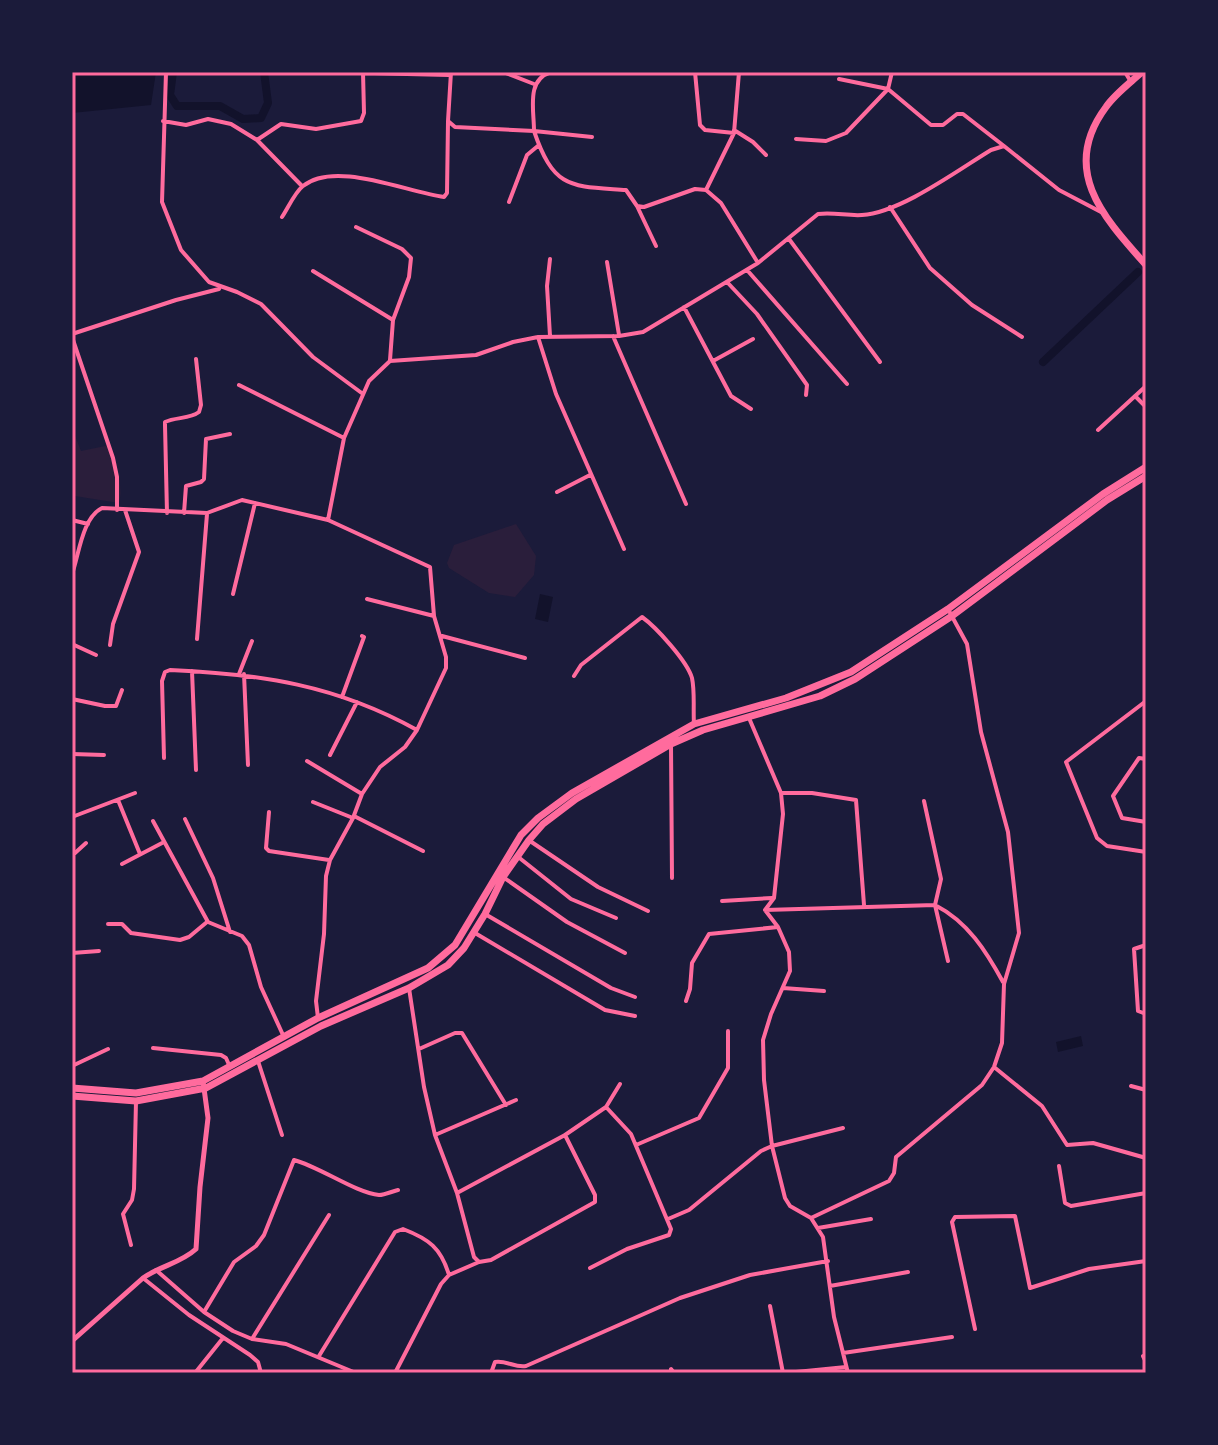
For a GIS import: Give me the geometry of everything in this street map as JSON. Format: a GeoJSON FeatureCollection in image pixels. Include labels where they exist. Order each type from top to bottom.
{"type":"FeatureCollection","features":[{"type":"Feature","properties":{"kind":"main road"},"geometry":{"type":"LineString","coordinates":[[1142,72],[1107,105],[1090,133],[1086,149],[1092,190],[1101,212],[1146,265]]}},
{"type":"Feature","properties":{"kind":"main road"},"geometry":{"type":"LineString","coordinates":[[72,1088],[136,1093],[204,1085],[230,1067],[428,968],[443,957],[467,928],[521,835],[572,793],[694,724],[821,686],[851,672],[950,612],[1103,494],[1146,467]]}},
{"type":"Feature","properties":{"kind":"main road"},"geometry":{"type":"LineString","coordinates":[[319,1022],[409,988],[448,965],[474,932],[503,877],[529,840],[543,824],[576,799],[671,744],[703,730],[820,696],[855,679],[1107,500],[1146,476]]}},
{"type":"Feature","properties":{"kind":"main road"},"geometry":{"type":"LineString","coordinates":[[72,1096],[136,1101],[204,1085],[257,1060],[286,1040]]}},
{"type":"Feature","properties":{"kind":"street"},"geometry":{"type":"LineString","coordinates":[[166,72],[162,202],[181,250],[209,282],[261,304],[313,357],[363,394]]}},
{"type":"Feature","properties":{"kind":"street"},"geometry":{"type":"LineString","coordinates":[[257,140],[281,124],[316,129],[361,121],[364,113],[363,72],[450,74],[447,193],[444,197],[328,175],[302,186],[282,217]]}},
{"type":"Feature","properties":{"kind":"street"},"geometry":{"type":"LineString","coordinates":[[503,72],[534,84]]}},
{"type":"Feature","properties":{"kind":"street"},"geometry":{"type":"LineString","coordinates":[[551,72],[540,73],[534,84],[534,131],[543,159],[573,186],[626,190],[656,246]]}},
{"type":"Feature","properties":{"kind":"street"},"geometry":{"type":"LineString","coordinates":[[695,72],[700,125],[705,130],[734,132],[753,142],[766,155]]}},
{"type":"Feature","properties":{"kind":"street"},"geometry":{"type":"LineString","coordinates":[[706,190],[734,132],[739,72]]}},
{"type":"Feature","properties":{"kind":"street"},"geometry":{"type":"LineString","coordinates":[[796,139],[826,141],[839,138],[888,89],[892,72]]}},
{"type":"Feature","properties":{"kind":"street"},"geometry":{"type":"LineString","coordinates":[[1125,72],[1131,82]]}},
{"type":"Feature","properties":{"kind":"street"},"geometry":{"type":"LineString","coordinates":[[839,79],[888,89],[931,125],[943,125],[957,114],[963,114],[1059,190],[1101,212]]}},
{"type":"Feature","properties":{"kind":"street"},"geometry":{"type":"LineString","coordinates":[[163,121],[186,125],[208,119],[231,124],[257,140],[302,186]]}},
{"type":"Feature","properties":{"kind":"street"},"geometry":{"type":"LineString","coordinates":[[448,121],[455,127],[592,137]]}},
{"type":"Feature","properties":{"kind":"street"},"geometry":{"type":"LineString","coordinates":[[509,202],[527,155],[539,145]]}},
{"type":"Feature","properties":{"kind":"street"},"geometry":{"type":"LineString","coordinates":[[328,520],[344,438],[369,381],[390,361],[476,355],[538,337],[616,336],[643,332],[758,263],[818,214],[863,215],[890,207],[910,199],[991,150],[1004,146]]}},
{"type":"Feature","properties":{"kind":"street"},"geometry":{"type":"LineString","coordinates":[[637,206],[644,207],[695,189],[706,190],[721,203],[758,263]]}},
{"type":"Feature","properties":{"kind":"street"},"geometry":{"type":"LineString","coordinates":[[890,207],[930,268],[972,305],[1022,337]]}},
{"type":"Feature","properties":{"kind":"street"},"geometry":{"type":"LineString","coordinates":[[356,227],[402,249],[411,258],[409,277],[393,320],[390,361]]}},
{"type":"Feature","properties":{"kind":"street"},"geometry":{"type":"LineString","coordinates":[[788,238],[880,362]]}},
{"type":"Feature","properties":{"kind":"street"},"geometry":{"type":"LineString","coordinates":[[550,259],[547,286],[550,336]]}},
{"type":"Feature","properties":{"kind":"street"},"geometry":{"type":"LineString","coordinates":[[607,262],[616,336],[686,504]]}},
{"type":"Feature","properties":{"kind":"street"},"geometry":{"type":"LineString","coordinates":[[747,270],[847,384]]}},
{"type":"Feature","properties":{"kind":"street"},"geometry":{"type":"LineString","coordinates":[[313,271],[393,320]]}},
{"type":"Feature","properties":{"kind":"street"},"geometry":{"type":"LineString","coordinates":[[727,282],[757,314],[807,385],[806,395]]}},
{"type":"Feature","properties":{"kind":"street"},"geometry":{"type":"LineString","coordinates":[[117,510],[117,477],[113,458],[72,336],[176,300],[221,289]]}},
{"type":"Feature","properties":{"kind":"street"},"geometry":{"type":"LineString","coordinates":[[684,307],[731,396],[751,409]]}},
{"type":"Feature","properties":{"kind":"street"},"geometry":{"type":"LineString","coordinates":[[538,337],[556,394],[624,549]]}},
{"type":"Feature","properties":{"kind":"street"},"geometry":{"type":"LineString","coordinates":[[713,361],[753,339]]}},
{"type":"Feature","properties":{"kind":"street"},"geometry":{"type":"LineString","coordinates":[[167,513],[165,422],[199,412],[196,359]]}},
{"type":"Feature","properties":{"kind":"street"},"geometry":{"type":"LineString","coordinates":[[239,385],[344,438]]}},
{"type":"Feature","properties":{"kind":"street"},"geometry":{"type":"LineString","coordinates":[[1098,430],[1146,386]]}},
{"type":"Feature","properties":{"kind":"street"},"geometry":{"type":"LineString","coordinates":[[1135,396],[1146,407]]}},
{"type":"Feature","properties":{"kind":"street"},"geometry":{"type":"LineString","coordinates":[[184,514],[186,486],[204,479],[206,439],[230,434]]}},
{"type":"Feature","properties":{"kind":"street"},"geometry":{"type":"LineString","coordinates":[[557,492],[590,475]]}},
{"type":"Feature","properties":{"kind":"street"},"geometry":{"type":"LineString","coordinates":[[72,574],[88,524],[96,511],[102,508],[207,513],[242,500],[328,520],[430,567],[434,616],[446,657],[446,668],[417,730],[405,747],[380,767],[362,794],[354,817],[330,860],[316,1001],[319,1022]]}},
{"type":"Feature","properties":{"kind":"street"},"geometry":{"type":"LineString","coordinates":[[233,594],[255,503]]}},
{"type":"Feature","properties":{"kind":"street"},"geometry":{"type":"LineString","coordinates":[[110,645],[113,624],[139,552],[125,510]]}},
{"type":"Feature","properties":{"kind":"street"},"geometry":{"type":"LineString","coordinates":[[197,639],[207,513]]}},
{"type":"Feature","properties":{"kind":"street"},"geometry":{"type":"LineString","coordinates":[[72,520],[88,524]]}},
{"type":"Feature","properties":{"kind":"street"},"geometry":{"type":"LineString","coordinates":[[367,599],[434,616]]}},
{"type":"Feature","properties":{"kind":"street"},"geometry":{"type":"LineString","coordinates":[[811,1218],[889,1181],[894,1173],[896,1157],[982,1085],[994,1067],[1002,1043],[1004,984],[1019,933],[1008,832],[981,732],[967,644],[950,612]]}},
{"type":"Feature","properties":{"kind":"street"},"geometry":{"type":"LineString","coordinates":[[574,676],[581,665],[642,617],[654,626],[692,678],[694,724]]}},
{"type":"Feature","properties":{"kind":"street"},"geometry":{"type":"LineString","coordinates":[[342,697],[362,636]]}},
{"type":"Feature","properties":{"kind":"street"},"geometry":{"type":"LineString","coordinates":[[441,636],[525,658]]}},
{"type":"Feature","properties":{"kind":"street"},"geometry":{"type":"LineString","coordinates":[[248,765],[242,674],[252,641]]}},
{"type":"Feature","properties":{"kind":"street"},"geometry":{"type":"LineString","coordinates":[[72,644],[96,655]]}},
{"type":"Feature","properties":{"kind":"street"},"geometry":{"type":"LineString","coordinates":[[164,758],[162,681],[165,672],[170,670],[242,674],[299,683],[357,702],[417,730]]}},
{"type":"Feature","properties":{"kind":"street"},"geometry":{"type":"LineString","coordinates":[[192,671],[196,770]]}},
{"type":"Feature","properties":{"kind":"street"},"geometry":{"type":"LineString","coordinates":[[72,699],[116,706],[122,690]]}},
{"type":"Feature","properties":{"kind":"street"},"geometry":{"type":"LineString","coordinates":[[1146,701],[1066,762],[1097,838],[1107,846],[1146,852]]}},
{"type":"Feature","properties":{"kind":"street"},"geometry":{"type":"LineString","coordinates":[[330,755],[357,702]]}},
{"type":"Feature","properties":{"kind":"street"},"geometry":{"type":"LineString","coordinates":[[748,716],[781,793],[783,814],[774,898],[765,910]]}},
{"type":"Feature","properties":{"kind":"street"},"geometry":{"type":"LineString","coordinates":[[671,744],[672,878]]}},
{"type":"Feature","properties":{"kind":"street"},"geometry":{"type":"LineString","coordinates":[[72,754],[104,755]]}},
{"type":"Feature","properties":{"kind":"street"},"geometry":{"type":"LineString","coordinates":[[1146,759],[1139,758],[1113,796],[1122,818],[1146,822]]}},
{"type":"Feature","properties":{"kind":"street"},"geometry":{"type":"LineString","coordinates":[[307,761],[362,794]]}},
{"type":"Feature","properties":{"kind":"street"},"geometry":{"type":"LineString","coordinates":[[72,817],[135,793]]}},
{"type":"Feature","properties":{"kind":"street"},"geometry":{"type":"LineString","coordinates":[[781,793],[812,793],[856,800],[864,905]]}},
{"type":"Feature","properties":{"kind":"street"},"geometry":{"type":"LineString","coordinates":[[118,800],[140,854]]}},
{"type":"Feature","properties":{"kind":"street"},"geometry":{"type":"LineString","coordinates":[[924,801],[941,879],[935,905],[948,961]]}},
{"type":"Feature","properties":{"kind":"street"},"geometry":{"type":"LineString","coordinates":[[313,802],[354,817],[423,851]]}},
{"type":"Feature","properties":{"kind":"street"},"geometry":{"type":"LineString","coordinates":[[269,812],[266,848],[269,851],[330,860]]}},
{"type":"Feature","properties":{"kind":"street"},"geometry":{"type":"LineString","coordinates":[[185,819],[213,878],[230,932]]}},
{"type":"Feature","properties":{"kind":"street"},"geometry":{"type":"LineString","coordinates":[[153,821],[208,922],[242,936],[249,945],[261,987],[286,1040]]}},
{"type":"Feature","properties":{"kind":"street"},"geometry":{"type":"LineString","coordinates":[[529,840],[598,887],[648,911]]}},
{"type":"Feature","properties":{"kind":"street"},"geometry":{"type":"LineString","coordinates":[[122,864],[164,842]]}},
{"type":"Feature","properties":{"kind":"street"},"geometry":{"type":"LineString","coordinates":[[72,853],[86,843]]}},
{"type":"Feature","properties":{"kind":"street"},"geometry":{"type":"LineString","coordinates":[[517,856],[571,899],[616,918]]}},
{"type":"Feature","properties":{"kind":"street"},"geometry":{"type":"LineString","coordinates":[[503,877],[567,922],[625,953]]}},
{"type":"Feature","properties":{"kind":"street"},"geometry":{"type":"LineString","coordinates":[[722,901],[774,898]]}},
{"type":"Feature","properties":{"kind":"street"},"geometry":{"type":"LineString","coordinates":[[765,910],[935,905],[954,915],[980,943],[1004,984]]}},
{"type":"Feature","properties":{"kind":"street"},"geometry":{"type":"LineString","coordinates":[[765,910],[778,927],[789,952],[790,971],[763,1040],[772,1146],[785,1198],[790,1206],[811,1218],[823,1237],[847,1370],[785,1373],[770,1306]]}},
{"type":"Feature","properties":{"kind":"street"},"geometry":{"type":"LineString","coordinates":[[485,914],[611,988],[635,997]]}},
{"type":"Feature","properties":{"kind":"street"},"geometry":{"type":"LineString","coordinates":[[108,924],[122,924],[131,933],[180,940],[208,922]]}},
{"type":"Feature","properties":{"kind":"street"},"geometry":{"type":"LineString","coordinates":[[686,1001],[692,963],[709,934],[778,927]]}},
{"type":"Feature","properties":{"kind":"street"},"geometry":{"type":"LineString","coordinates":[[474,932],[605,1010],[635,1016]]}},
{"type":"Feature","properties":{"kind":"street"},"geometry":{"type":"LineString","coordinates":[[1146,945],[1134,949],[1138,1011],[1146,1014]]}},
{"type":"Feature","properties":{"kind":"street"},"geometry":{"type":"LineString","coordinates":[[72,953],[99,951]]}},
{"type":"Feature","properties":{"kind":"street"},"geometry":{"type":"LineString","coordinates":[[409,988],[424,1087],[435,1135],[457,1193],[474,1257],[479,1262]]}},
{"type":"Feature","properties":{"kind":"street"},"geometry":{"type":"LineString","coordinates":[[783,988],[824,991]]}},
{"type":"Feature","properties":{"kind":"street"},"geometry":{"type":"LineString","coordinates":[[636,1145],[699,1118],[728,1068],[728,1031]]}},
{"type":"Feature","properties":{"kind":"street"},"geometry":{"type":"LineString","coordinates":[[419,1049],[455,1033],[462,1033],[506,1105]]}},
{"type":"Feature","properties":{"kind":"street"},"geometry":{"type":"LineString","coordinates":[[153,1048],[221,1055],[230,1067]]}},
{"type":"Feature","properties":{"kind":"street"},"geometry":{"type":"LineString","coordinates":[[72,1066],[108,1049]]}},
{"type":"Feature","properties":{"kind":"street"},"geometry":{"type":"LineString","coordinates":[[257,1060],[282,1135]]}},
{"type":"Feature","properties":{"kind":"street"},"geometry":{"type":"LineString","coordinates":[[994,1067],[1042,1106],[1067,1145],[1093,1143],[1146,1158]]}},
{"type":"Feature","properties":{"kind":"street"},"geometry":{"type":"LineString","coordinates":[[457,1193],[565,1135],[606,1107],[620,1084]]}},
{"type":"Feature","properties":{"kind":"street"},"geometry":{"type":"LineString","coordinates":[[72,1341],[143,1278],[196,1249],[208,1118],[204,1085]]}},
{"type":"Feature","properties":{"kind":"street"},"geometry":{"type":"LineString","coordinates":[[1131,1086],[1146,1090]]}},
{"type":"Feature","properties":{"kind":"street"},"geometry":{"type":"LineString","coordinates":[[435,1135],[516,1100]]}},
{"type":"Feature","properties":{"kind":"street"},"geometry":{"type":"LineString","coordinates":[[131,1245],[123,1221],[134,1189],[136,1101]]}},
{"type":"Feature","properties":{"kind":"street"},"geometry":{"type":"LineString","coordinates":[[590,1268],[627,1249],[669,1235],[671,1229],[631,1134],[606,1107]]}},
{"type":"Feature","properties":{"kind":"street"},"geometry":{"type":"LineString","coordinates":[[668,1219],[689,1210],[761,1151],[843,1128]]}},
{"type":"Feature","properties":{"kind":"street"},"geometry":{"type":"LineString","coordinates":[[395,1373],[441,1284],[449,1275],[491,1260],[595,1202],[595,1195],[565,1135]]}},
{"type":"Feature","properties":{"kind":"street"},"geometry":{"type":"LineString","coordinates":[[204,1312],[234,1262],[256,1246],[264,1235],[294,1160],[313,1165],[380,1195],[398,1190]]}},
{"type":"Feature","properties":{"kind":"street"},"geometry":{"type":"LineString","coordinates":[[1059,1166],[1065,1203],[1071,1206],[1146,1193]]}},
{"type":"Feature","properties":{"kind":"street"},"geometry":{"type":"LineString","coordinates":[[252,1339],[329,1215]]}},
{"type":"Feature","properties":{"kind":"street"},"geometry":{"type":"LineString","coordinates":[[975,1329],[952,1222],[955,1217],[1015,1216],[1030,1288],[1089,1269],[1146,1261]]}},
{"type":"Feature","properties":{"kind":"street"},"geometry":{"type":"LineString","coordinates":[[818,1228],[871,1219]]}},
{"type":"Feature","properties":{"kind":"street"},"geometry":{"type":"LineString","coordinates":[[319,1356],[395,1232],[403,1229],[418,1234],[437,1248],[449,1275]]}},
{"type":"Feature","properties":{"kind":"street"},"geometry":{"type":"LineString","coordinates":[[491,1373],[495,1362],[526,1366],[680,1298],[750,1275],[828,1261]]}},
{"type":"Feature","properties":{"kind":"street"},"geometry":{"type":"LineString","coordinates":[[155,1270],[204,1312],[233,1331],[252,1339],[286,1344],[356,1373]]}},
{"type":"Feature","properties":{"kind":"street"},"geometry":{"type":"LineString","coordinates":[[830,1286],[908,1272]]}},
{"type":"Feature","properties":{"kind":"street"},"geometry":{"type":"LineString","coordinates":[[143,1278],[250,1355],[258,1362],[261,1373]]}},
{"type":"Feature","properties":{"kind":"street"},"geometry":{"type":"LineString","coordinates":[[843,1353],[952,1337]]}},
{"type":"Feature","properties":{"kind":"street"},"geometry":{"type":"LineString","coordinates":[[195,1373],[223,1338]]}},
{"type":"Feature","properties":{"kind":"street"},"geometry":{"type":"LineString","coordinates":[[1143,1356],[1146,1362]]}},
{"type":"Feature","properties":{"kind":"street"},"geometry":{"type":"LineString","coordinates":[[1090,1373],[1098,1373]]}},
{"type":"Feature","properties":{"kind":"shaded area"},"geometry":{"type":"Polygon","coordinates":[[[72,72],[156,72],[151,105],[72,113],[72,72]]]}},
{"type":"Feature","properties":{"kind":"shaded area"},"geometry":{"type":"Polygon","coordinates":[[[72,428],[81,451],[110,445],[120,482],[119,503],[75,496],[72,491],[72,428]]]}},
{"type":"Feature","properties":{"kind":"shaded area"},"geometry":{"type":"Polygon","coordinates":[[[516,524],[536,556],[534,575],[515,597],[489,593],[449,568],[447,563],[454,545],[516,524]]]}},
{"type":"Feature","properties":{"kind":"shaded area"},"geometry":{"type":"Polygon","coordinates":[[[540,594],[553,597],[548,622],[535,619],[540,594]]]}},
{"type":"Feature","properties":{"kind":"shaded area"},"geometry":{"type":"Polygon","coordinates":[[[1081,1036],[1083,1046],[1058,1052],[1056,1042],[1081,1036]]]}},
{"type":"Feature","properties":{"kind":"waterway"},"geometry":{"type":"LineString","coordinates":[[173,72],[170,95],[177,106],[220,106],[243,119],[261,118],[268,103],[264,72]]}},
{"type":"Feature","properties":{"kind":"waterway"},"geometry":{"type":"LineString","coordinates":[[1043,362],[1138,272]]}}]}
